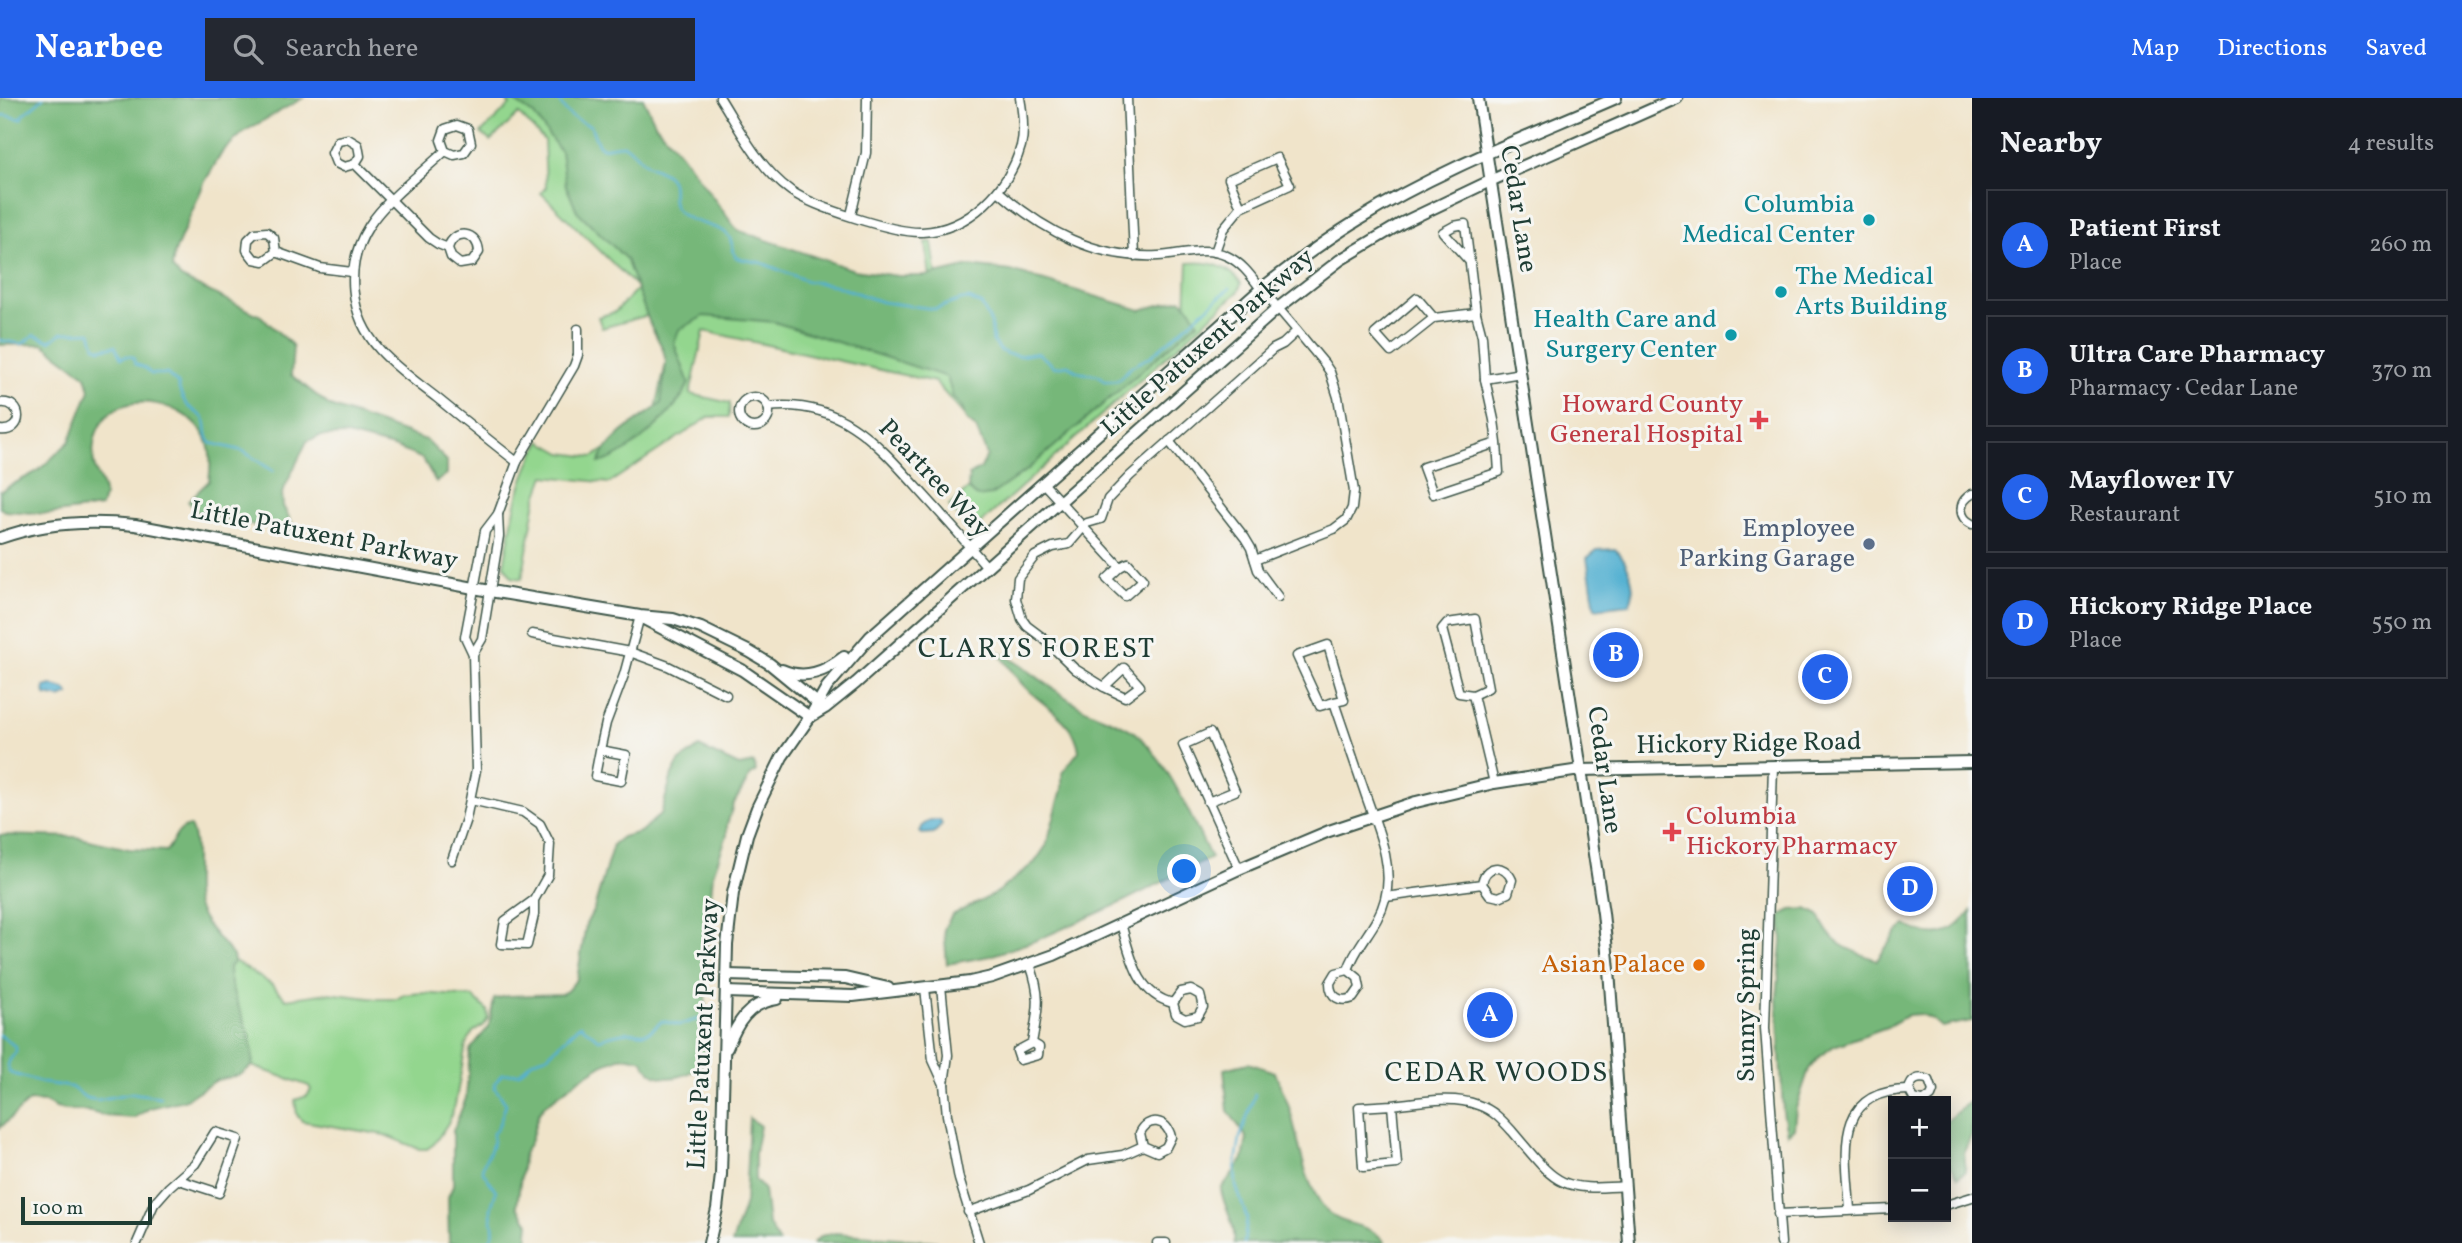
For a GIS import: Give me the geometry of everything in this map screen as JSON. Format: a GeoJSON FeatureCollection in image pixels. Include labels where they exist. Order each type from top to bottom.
{"type":"FeatureCollection","features":[{"type":"Feature","properties":{"kind":"street"},"geometry":{"type":"LineString","coordinates":[[719,98],[756,155],[778,181],[804,199],[909,231],[935,230],[949,226],[977,211],[998,191],[1021,144],[1023,112],[1020,98]]}},
{"type":"Feature","properties":{"kind":"street"},"geometry":{"type":"LineString","coordinates":[[851,215],[866,153],[867,98]]}},
{"type":"Feature","properties":{"kind":"street"},"geometry":{"type":"LineString","coordinates":[[1127,98],[1134,256]]}},
{"type":"Feature","properties":{"kind":"street","name":"Cedar Lane"},"geometry":{"type":"LineString","coordinates":[[1478,98],[1603,913],[1629,1243]]}},
{"type":"Feature","properties":{"kind":"street","name":"Little Patuxent Parkway"},"geometry":{"type":"LineString","coordinates":[[820,705],[839,670],[870,637],[1261,289],[1328,238],[1360,218],[1486,155],[1616,98]]}},
{"type":"Feature","properties":{"kind":"street","name":"Little Patuxent Parkway"},"geometry":{"type":"LineString","coordinates":[[709,1243],[719,1193],[729,919],[736,879],[757,808],[782,757],[820,705],[987,567],[1313,279],[1370,241],[1490,181],[1677,98]]}},
{"type":"Feature","properties":{"kind":"street"},"geometry":{"type":"LineString","coordinates":[[445,151],[370,223],[362,237],[352,272],[359,316],[369,337],[379,349],[517,462]]}},
{"type":"Feature","properties":{"kind":"street"},"geometry":{"type":"LineString","coordinates":[[1214,252],[1223,229],[1241,206],[1290,185],[1278,158],[1229,180],[1241,206]]}},
{"type":"Feature","properties":{"kind":"street"},"geometry":{"type":"LineString","coordinates":[[355,164],[429,238],[449,248]]}},
{"type":"Feature","properties":{"kind":"street"},"geometry":{"type":"LineString","coordinates":[[998,191],[1031,218],[1066,239],[1100,251],[1134,256],[1214,252],[1236,261],[1324,363],[1334,383],[1354,491],[1353,508],[1346,520],[1334,529],[1255,560]]}},
{"type":"Feature","properties":{"kind":"street"},"geometry":{"type":"LineString","coordinates":[[1471,263],[1443,232],[1465,224],[1471,263],[1476,313],[1482,336],[1485,379],[1497,443],[1499,472],[1433,494],[1423,467],[1497,443]]}},
{"type":"Feature","properties":{"kind":"street"},"geometry":{"type":"LineString","coordinates":[[276,252],[320,268],[352,272]]}},
{"type":"Feature","properties":{"kind":"street"},"geometry":{"type":"LineString","coordinates":[[1434,318],[1418,298],[1375,334],[1391,352],[1434,318],[1476,313]]}},
{"type":"Feature","properties":{"kind":"street"},"geometry":{"type":"LineString","coordinates":[[452,860],[461,839],[471,800],[477,757],[473,654],[465,637],[485,531],[498,514],[517,462],[574,366],[578,355],[578,329]]}},
{"type":"Feature","properties":{"kind":"street"},"geometry":{"type":"LineString","coordinates":[[1104,687],[1075,668],[1027,626],[1016,599],[1018,578],[1028,562],[1044,550],[1072,542],[1087,523],[1101,519],[1108,499],[1169,441],[1297,331]]}},
{"type":"Feature","properties":{"kind":"street"},"geometry":{"type":"LineString","coordinates":[[1485,379],[1521,373]]}},
{"type":"Feature","properties":{"kind":"street"},"geometry":{"type":"LineString","coordinates":[[0,403],[8,402],[13,405],[19,413],[19,419],[14,428],[0,430]]}},
{"type":"Feature","properties":{"kind":"street","name":"Peartree Way"},"geometry":{"type":"LineString","coordinates":[[768,407],[784,405],[825,412],[858,428],[883,450],[987,567]]}},
{"type":"Feature","properties":{"kind":"street"},"geometry":{"type":"LineString","coordinates":[[1169,441],[1245,538],[1263,578],[1278,597]]}},
{"type":"Feature","properties":{"kind":"street"},"geometry":{"type":"LineString","coordinates":[[1043,483],[1120,567]]}},
{"type":"Feature","properties":{"kind":"street"},"geometry":{"type":"LineString","coordinates":[[1972,494],[1964,499],[1961,510],[1964,520],[1972,524]]}},
{"type":"Feature","properties":{"kind":"street"},"geometry":{"type":"LineString","coordinates":[[473,654],[482,639],[499,536],[498,514]]}},
{"type":"Feature","properties":{"kind":"street","name":"Little Patuxent Parkway"},"geometry":{"type":"LineString","coordinates":[[0,538],[38,527],[106,522],[640,617],[673,619],[730,641],[770,664],[820,705]]}},
{"type":"Feature","properties":{"kind":"street"},"geometry":{"type":"LineString","coordinates":[[1128,563],[1143,580],[1125,596],[1107,579],[1120,567],[1128,563]]}},
{"type":"Feature","properties":{"kind":"street"},"geometry":{"type":"LineString","coordinates":[[600,750],[626,755],[621,781],[595,776],[600,750],[606,723],[624,675],[640,617]]}},
{"type":"Feature","properties":{"kind":"street","name":"Little Patuxent Parkway"},"geometry":{"type":"LineString","coordinates":[[640,617],[742,670],[810,717]]}},
{"type":"Feature","properties":{"kind":"street"},"geometry":{"type":"LineString","coordinates":[[1475,619],[1488,688],[1473,695],[1459,692],[1442,629],[1447,623],[1475,619]]}},
{"type":"Feature","properties":{"kind":"street"},"geometry":{"type":"LineString","coordinates":[[532,634],[630,652],[668,666],[726,695]]}},
{"type":"Feature","properties":{"kind":"street"},"geometry":{"type":"LineString","coordinates":[[770,664],[790,674],[816,674],[833,666],[870,637]]}},
{"type":"Feature","properties":{"kind":"street"},"geometry":{"type":"LineString","coordinates":[[1328,645],[1344,699],[1334,702],[1320,706],[1297,656],[1328,645]]}},
{"type":"Feature","properties":{"kind":"street"},"geometry":{"type":"LineString","coordinates":[[1473,695],[1494,783]]}},
{"type":"Feature","properties":{"kind":"street"},"geometry":{"type":"LineString","coordinates":[[1334,702],[1387,861],[1386,897],[1375,926],[1357,949],[1348,971]]}},
{"type":"Feature","properties":{"kind":"street"},"geometry":{"type":"LineString","coordinates":[[1208,803],[1235,791],[1210,733],[1183,745],[1208,803],[1239,869]]}},
{"type":"Feature","properties":{"kind":"street","name":"Hickory Ridge Road"},"geometry":{"type":"LineString","coordinates":[[726,992],[853,996],[970,982],[1030,964],[1239,869],[1372,815],[1494,783],[1580,771],[1972,762]]}},
{"type":"Feature","properties":{"kind":"street","name":"Sunny Spring"},"geometry":{"type":"LineString","coordinates":[[1773,766],[1765,1028],[1781,1243]]}},
{"type":"Feature","properties":{"kind":"street"},"geometry":{"type":"LineString","coordinates":[[471,800],[523,812],[533,818],[546,834],[550,844],[548,875],[534,900],[505,921],[501,944],[527,945],[534,915],[534,900]]}},
{"type":"Feature","properties":{"kind":"street"},"geometry":{"type":"LineString","coordinates":[[1386,897],[1482,884]]}},
{"type":"Feature","properties":{"kind":"street"},"geometry":{"type":"LineString","coordinates":[[1121,924],[1140,980],[1161,1000],[1173,1003]]}},
{"type":"Feature","properties":{"kind":"street"},"geometry":{"type":"LineString","coordinates":[[1030,964],[1040,995],[1032,1043]]}},
{"type":"Feature","properties":{"kind":"street","name":"Hickory Ridge Road"},"geometry":{"type":"LineString","coordinates":[[727,975],[845,978],[894,990]]}},
{"type":"Feature","properties":{"kind":"street"},"geometry":{"type":"LineString","coordinates":[[940,986],[948,1055],[944,1084],[952,1145],[968,1212],[979,1243]]}},
{"type":"Feature","properties":{"kind":"street"},"geometry":{"type":"LineString","coordinates":[[925,988],[933,1060],[944,1084]]}},
{"type":"Feature","properties":{"kind":"street"},"geometry":{"type":"LineString","coordinates":[[725,1054],[736,1027],[748,1011],[767,1000],[801,995]]}},
{"type":"Feature","properties":{"kind":"street"},"geometry":{"type":"LineString","coordinates":[[1909,1090],[1913,1080],[1929,1080],[1933,1091],[1930,1096]]}},
{"type":"Feature","properties":{"kind":"street"},"geometry":{"type":"LineString","coordinates":[[1850,1210],[1846,1138],[1851,1120],[1866,1102],[1875,1096],[1885,1092],[1909,1090]]}},
{"type":"Feature","properties":{"kind":"street"},"geometry":{"type":"LineString","coordinates":[[1909,1090],[1912,1096]]}},
{"type":"Feature","properties":{"kind":"street"},"geometry":{"type":"LineString","coordinates":[[1392,1105],[1396,1164],[1363,1167],[1359,1107],[1441,1100],[1477,1104],[1495,1114],[1545,1170],[1574,1187],[1625,1186]]}},
{"type":"Feature","properties":{"kind":"street"},"geometry":{"type":"LineString","coordinates":[[137,1243],[154,1204],[195,1164],[215,1132],[238,1139],[219,1193],[179,1180]]}},
{"type":"Feature","properties":{"kind":"street"},"geometry":{"type":"LineString","coordinates":[[968,1212],[1029,1190],[1088,1160],[1123,1154],[1143,1146]]}},
{"type":"Feature","properties":{"kind":"street"},"geometry":{"type":"LineString","coordinates":[[1951,1204],[1972,1198]]}},
{"type":"Feature","properties":{"kind":"street"},"geometry":{"type":"LineString","coordinates":[[1778,1214],[1888,1209]]}},
{"type":"Feature","properties":{"kind":"street"},"geometry":{"type":"LineString","coordinates":[[1157,1243],[1166,1243]]}},
{"type":"Feature","properties":{"kind":"green space"},"geometry":{"type":"Polygon","coordinates":[[[0,98],[303,98],[245,131],[223,151],[204,183],[174,254],[172,268],[181,278],[261,316],[293,346],[291,375],[330,406],[426,440],[447,461],[447,474],[436,482],[423,459],[397,448],[347,435],[320,436],[307,441],[282,493],[283,506],[297,533],[221,519],[196,511],[188,501],[209,481],[210,460],[206,438],[197,426],[171,408],[139,403],[124,405],[111,412],[96,435],[94,460],[104,492],[101,507],[48,514],[5,511],[0,508],[0,491],[38,471],[69,442],[90,390],[86,376],[43,344],[0,345],[0,98]]]}},
{"type":"Feature","properties":{"kind":"green space"},"geometry":{"type":"Polygon","coordinates":[[[504,98],[634,98],[737,246],[931,287],[926,242],[932,242],[938,287],[1146,317],[1186,310],[1188,263],[1211,264],[1224,268],[1241,283],[1239,291],[979,525],[965,524],[949,506],[1002,458],[935,382],[704,331],[690,394],[730,403],[729,417],[709,417],[609,483],[545,476],[536,500],[522,579],[512,577],[504,565],[513,517],[526,472],[541,441],[562,453],[593,457],[654,418],[673,330],[656,313],[602,328],[598,317],[615,312],[638,288],[541,193],[546,187],[544,140],[519,114],[490,141],[481,133],[510,105],[504,98]]]}},
{"type":"Feature","properties":{"kind":"green space"},"geometry":{"type":"Polygon","coordinates":[[[509,98],[643,98],[656,125],[737,230],[854,270],[898,276],[926,276],[970,266],[1011,271],[1141,310],[1181,299],[1198,322],[1027,470],[991,495],[977,497],[968,489],[969,475],[981,468],[987,455],[976,428],[966,420],[962,407],[953,398],[947,377],[774,322],[704,316],[679,330],[674,343],[689,383],[683,394],[651,431],[611,459],[599,463],[617,437],[661,404],[666,362],[663,349],[650,324],[626,259],[577,211],[566,186],[561,152],[533,114],[509,98]]]}},
{"type":"Feature","properties":{"kind":"green space"},"geometry":{"type":"Polygon","coordinates":[[[997,651],[1078,705],[1126,727],[1140,737],[1171,778],[1211,858],[1037,940],[990,956],[947,964],[944,929],[952,915],[995,894],[1035,862],[1046,846],[1062,789],[1062,773],[1079,751],[1077,740],[1066,723],[1024,686],[997,651]]]}},
{"type":"Feature","properties":{"kind":"green space"},"geometry":{"type":"Polygon","coordinates":[[[699,747],[739,766],[754,763],[756,771],[750,776],[733,805],[727,835],[713,874],[704,974],[704,1063],[689,1073],[671,1078],[654,1074],[643,1060],[619,1058],[578,1080],[544,1106],[524,1153],[517,1206],[529,1223],[527,1243],[449,1243],[448,1197],[453,1186],[453,1131],[466,1098],[470,1050],[489,1026],[494,999],[561,994],[577,979],[586,924],[594,909],[613,844],[622,837],[640,832],[661,814],[672,775],[679,762],[699,747]]]}},
{"type":"Feature","properties":{"kind":"green space"},"geometry":{"type":"Polygon","coordinates":[[[189,826],[194,840],[196,902],[207,924],[233,956],[234,961],[229,967],[230,980],[251,1041],[252,1066],[240,1075],[217,1080],[184,1100],[150,1108],[134,1118],[65,1110],[45,1102],[29,1101],[0,1128],[0,835],[76,837],[129,849],[166,851],[178,833],[189,826]]]}},
{"type":"Feature","properties":{"kind":"green space"},"geometry":{"type":"Polygon","coordinates":[[[1807,909],[1819,915],[1829,934],[1841,945],[1877,960],[1894,936],[1906,925],[1934,935],[1942,934],[1957,926],[1971,911],[1972,1021],[1941,1027],[1920,1014],[1908,1015],[1887,1027],[1834,1046],[1809,1069],[1796,1108],[1794,1128],[1787,1134],[1783,1112],[1777,998],[1782,942],[1781,915],[1791,910],[1807,909]]]}},
{"type":"Feature","properties":{"kind":"green space"},"geometry":{"type":"Polygon","coordinates":[[[234,961],[271,984],[286,999],[328,993],[377,999],[397,999],[403,995],[421,993],[473,997],[487,1010],[488,1018],[484,1025],[473,1032],[466,1044],[455,1105],[448,1123],[434,1144],[427,1149],[419,1149],[385,1135],[302,1121],[297,1115],[295,1100],[307,1096],[311,1090],[309,1086],[252,1066],[250,1041],[229,980],[228,967],[234,961]]]}},
{"type":"Feature","properties":{"kind":"green space"},"geometry":{"type":"Polygon","coordinates":[[[1248,1063],[1275,1072],[1289,1107],[1306,1173],[1325,1209],[1339,1219],[1372,1231],[1385,1243],[1234,1243],[1233,1229],[1221,1189],[1243,1159],[1247,1138],[1228,1111],[1224,1069],[1248,1063]]]}},
{"type":"Feature","properties":{"kind":"green space"},"geometry":{"type":"Polygon","coordinates":[[[1972,1097],[1972,1134],[1964,1152],[1966,1171],[1958,1177],[1951,1165],[1951,1117],[1972,1097]]]}},
{"type":"Feature","properties":{"kind":"green space"},"geometry":{"type":"Polygon","coordinates":[[[749,1118],[760,1126],[755,1152],[755,1180],[764,1190],[768,1223],[779,1243],[732,1243],[745,1203],[749,1118]]]}},
{"type":"Feature","properties":{"kind":"green space"},"geometry":{"type":"Polygon","coordinates":[[[835,1233],[935,1241],[813,1243],[821,1236],[835,1233]]]}},
{"type":"Feature","properties":{"kind":"water"},"geometry":{"type":"Polygon","coordinates":[[[1615,549],[1624,560],[1630,575],[1632,598],[1629,604],[1595,608],[1587,558],[1597,550],[1615,549]]]}},
{"type":"Feature","properties":{"kind":"water"},"geometry":{"type":"Polygon","coordinates":[[[51,685],[65,689],[69,694],[60,698],[45,695],[44,687],[51,685]]]}},
{"type":"Feature","properties":{"kind":"water"},"geometry":{"type":"Polygon","coordinates":[[[931,820],[940,820],[942,825],[934,833],[922,834],[920,832],[923,825],[931,820]]]}},
{"type":"Feature","properties":{"kind":"waterway"},"geometry":{"type":"LineString","coordinates":[[0,117],[4,115],[21,119],[43,98]]}},
{"type":"Feature","properties":{"kind":"waterway"},"geometry":{"type":"LineString","coordinates":[[559,98],[567,113],[591,126],[600,146],[603,148],[625,145],[646,164],[668,176],[672,183],[676,209],[693,221],[726,233],[736,258],[762,263],[807,281],[834,285],[882,302],[935,309],[969,299],[981,304],[991,323],[993,341],[1007,354],[1019,356],[1038,353],[1055,367],[1068,365],[1079,372],[1097,375],[1105,381],[1118,380],[1132,366],[1150,357],[1230,288]]}},
{"type":"Feature","properties":{"kind":"waterway"},"geometry":{"type":"LineString","coordinates":[[0,127],[0,136]]}},
{"type":"Feature","properties":{"kind":"waterway"},"geometry":{"type":"LineString","coordinates":[[0,340],[22,344],[34,335],[50,341],[62,333],[91,332],[95,346],[100,349],[115,346],[121,358],[133,357],[135,364],[151,374],[167,374],[178,384],[187,405],[204,419],[211,443],[243,451],[273,471]]}},
{"type":"Feature","properties":{"kind":"waterway"},"geometry":{"type":"LineString","coordinates":[[486,1243],[493,1235],[491,1209],[496,1191],[482,1170],[491,1150],[493,1133],[498,1127],[506,1104],[495,1088],[495,1083],[502,1074],[519,1073],[534,1060],[547,1056],[580,1025],[599,1039],[622,1033],[646,1033],[662,1021],[679,1025],[705,1017]]}},
{"type":"Feature","properties":{"kind":"waterway"},"geometry":{"type":"LineString","coordinates":[[0,1035],[16,1047],[16,1052],[8,1064],[10,1073],[43,1083],[71,1087],[86,1098],[97,1100],[132,1093],[160,1097]]}},
{"type":"Feature","properties":{"kind":"waterway"},"geometry":{"type":"LineString","coordinates":[[1244,1243],[1247,1218],[1236,1186],[1235,1168],[1240,1138],[1255,1094]]}},
{"type":"Feature","properties":{"kind":"place","name":"Columbia Medical Center"},"geometry":{"type":"Point","coordinates":[1869,220]}},
{"type":"Feature","properties":{"kind":"place","name":"The Medical Arts Building"},"geometry":{"type":"Point","coordinates":[1781,292]}},
{"type":"Feature","properties":{"kind":"place","name":"Health Care and Surgery Center"},"geometry":{"type":"Point","coordinates":[1731,335]}},
{"type":"Feature","properties":{"kind":"place","name":"Howard County General Hospital"},"geometry":{"type":"Point","coordinates":[1759,420]}},
{"type":"Feature","properties":{"kind":"place","name":"Employee Parking Garage"},"geometry":{"type":"Point","coordinates":[1869,544]}},
{"type":"Feature","properties":{"kind":"place","name":"Ultra Care Pharmacy"},"geometry":{"type":"Point","coordinates":[1616,655]}},
{"type":"Feature","properties":{"kind":"place","name":"Mayflower IV"},"geometry":{"type":"Point","coordinates":[1825,677]}},
{"type":"Feature","properties":{"kind":"place","name":"Columbia Hickory Pharmacy"},"geometry":{"type":"Point","coordinates":[1672,832]}},
{"type":"Feature","properties":{"kind":"place","name":"Hickory Ridge Place"},"geometry":{"type":"Point","coordinates":[1910,889]}},
{"type":"Feature","properties":{"kind":"place","name":"Asian Palace"},"geometry":{"type":"Point","coordinates":[1699,965]}},
{"type":"Feature","properties":{"kind":"place","name":"Patient First"},"geometry":{"type":"Point","coordinates":[1490,1015]}},
{"type":"Feature","properties":{"kind":"district","name":"CLARYS FOREST"},"geometry":{"type":"Point","coordinates":[1037,649]}},
{"type":"Feature","properties":{"kind":"district","name":"CEDAR WOODS"},"geometry":{"type":"Point","coordinates":[1497,1073]}}]}
